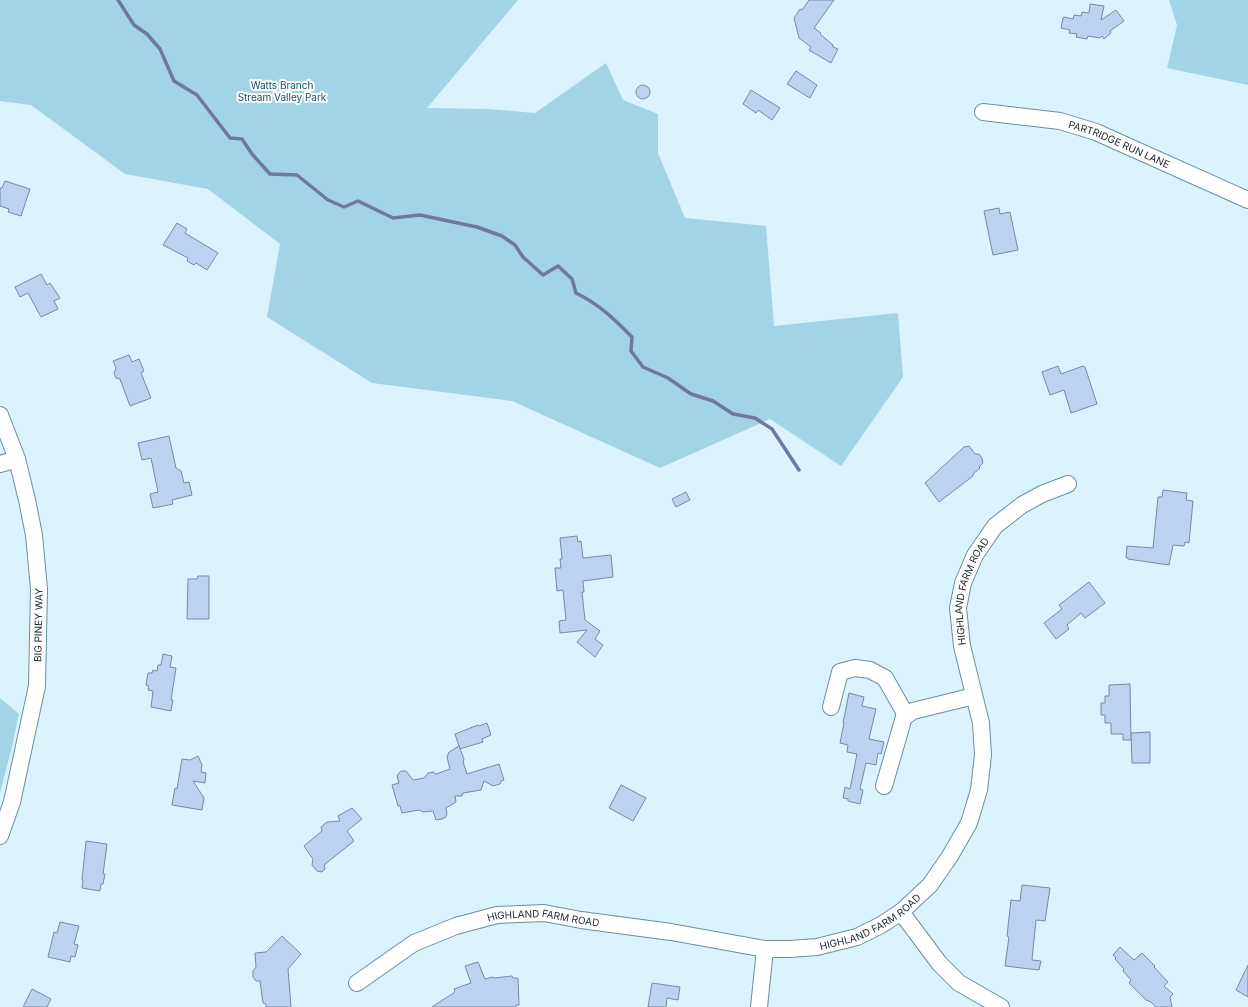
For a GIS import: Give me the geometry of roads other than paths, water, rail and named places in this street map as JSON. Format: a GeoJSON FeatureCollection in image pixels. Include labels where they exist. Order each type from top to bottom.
{"type":"FeatureCollection","features":[{"type":"Feature","properties":{"kind":"street","name":"PARTRIDGE RUN LANE"},"geometry":{"type":"LineString","coordinates":[[983,112],[1060,122],[1096,132],[1248,200]]}},
{"type":"Feature","properties":{"kind":"street","name":"BIG PINEY WAY"},"geometry":{"type":"LineString","coordinates":[[0,414],[17,459],[27,500],[34,534],[39,589],[36,686],[12,802],[0,836]]}},
{"type":"Feature","properties":{"kind":"street"},"geometry":{"type":"LineString","coordinates":[[0,464],[17,459]]}},
{"type":"Feature","properties":{"kind":"street","name":"HIGHLAND FARM ROAD"},"geometry":{"type":"LineString","coordinates":[[357,983],[414,943],[456,926],[498,915],[544,913],[581,920],[671,932],[765,949],[790,949],[817,947],[857,937],[881,925],[901,912],[930,885],[950,856],[969,823],[979,790],[983,755],[982,724],[962,646],[958,608],[963,583],[975,555],[995,526],[1022,504],[1068,484]]}},
{"type":"Feature","properties":{"kind":"street"},"geometry":{"type":"LineString","coordinates":[[831,707],[840,672],[855,668],[870,670],[885,678],[906,715]]}},
{"type":"Feature","properties":{"kind":"street"},"geometry":{"type":"LineString","coordinates":[[884,786],[904,717],[906,715],[913,711],[974,696]]}},
{"type":"Feature","properties":{"kind":"street"},"geometry":{"type":"LineString","coordinates":[[901,912],[939,963],[959,983],[1001,1007]]}},
{"type":"Feature","properties":{"kind":"street"},"geometry":{"type":"LineString","coordinates":[[758,1007],[765,949]]}},
{"type":"Feature","properties":{"kind":"waterway"},"geometry":{"type":"LineString","coordinates":[[118,0],[134,25],[147,34],[160,49],[174,81],[197,95],[230,138],[242,139],[252,154],[270,174],[297,175],[328,200],[344,207],[358,201],[393,218],[420,215],[477,227],[502,236],[515,245],[523,257],[543,275],[558,266],[572,279],[576,293],[606,312],[632,337],[631,351],[643,367],[668,378],[691,394],[713,401],[733,414],[755,418],[772,429],[799,470]]}},
{"type":"Feature","properties":{"kind":"park label","name":"Watts Branch Stream Valley Park"},"geometry":{"type":"Point","coordinates":[282,90]}}]}
